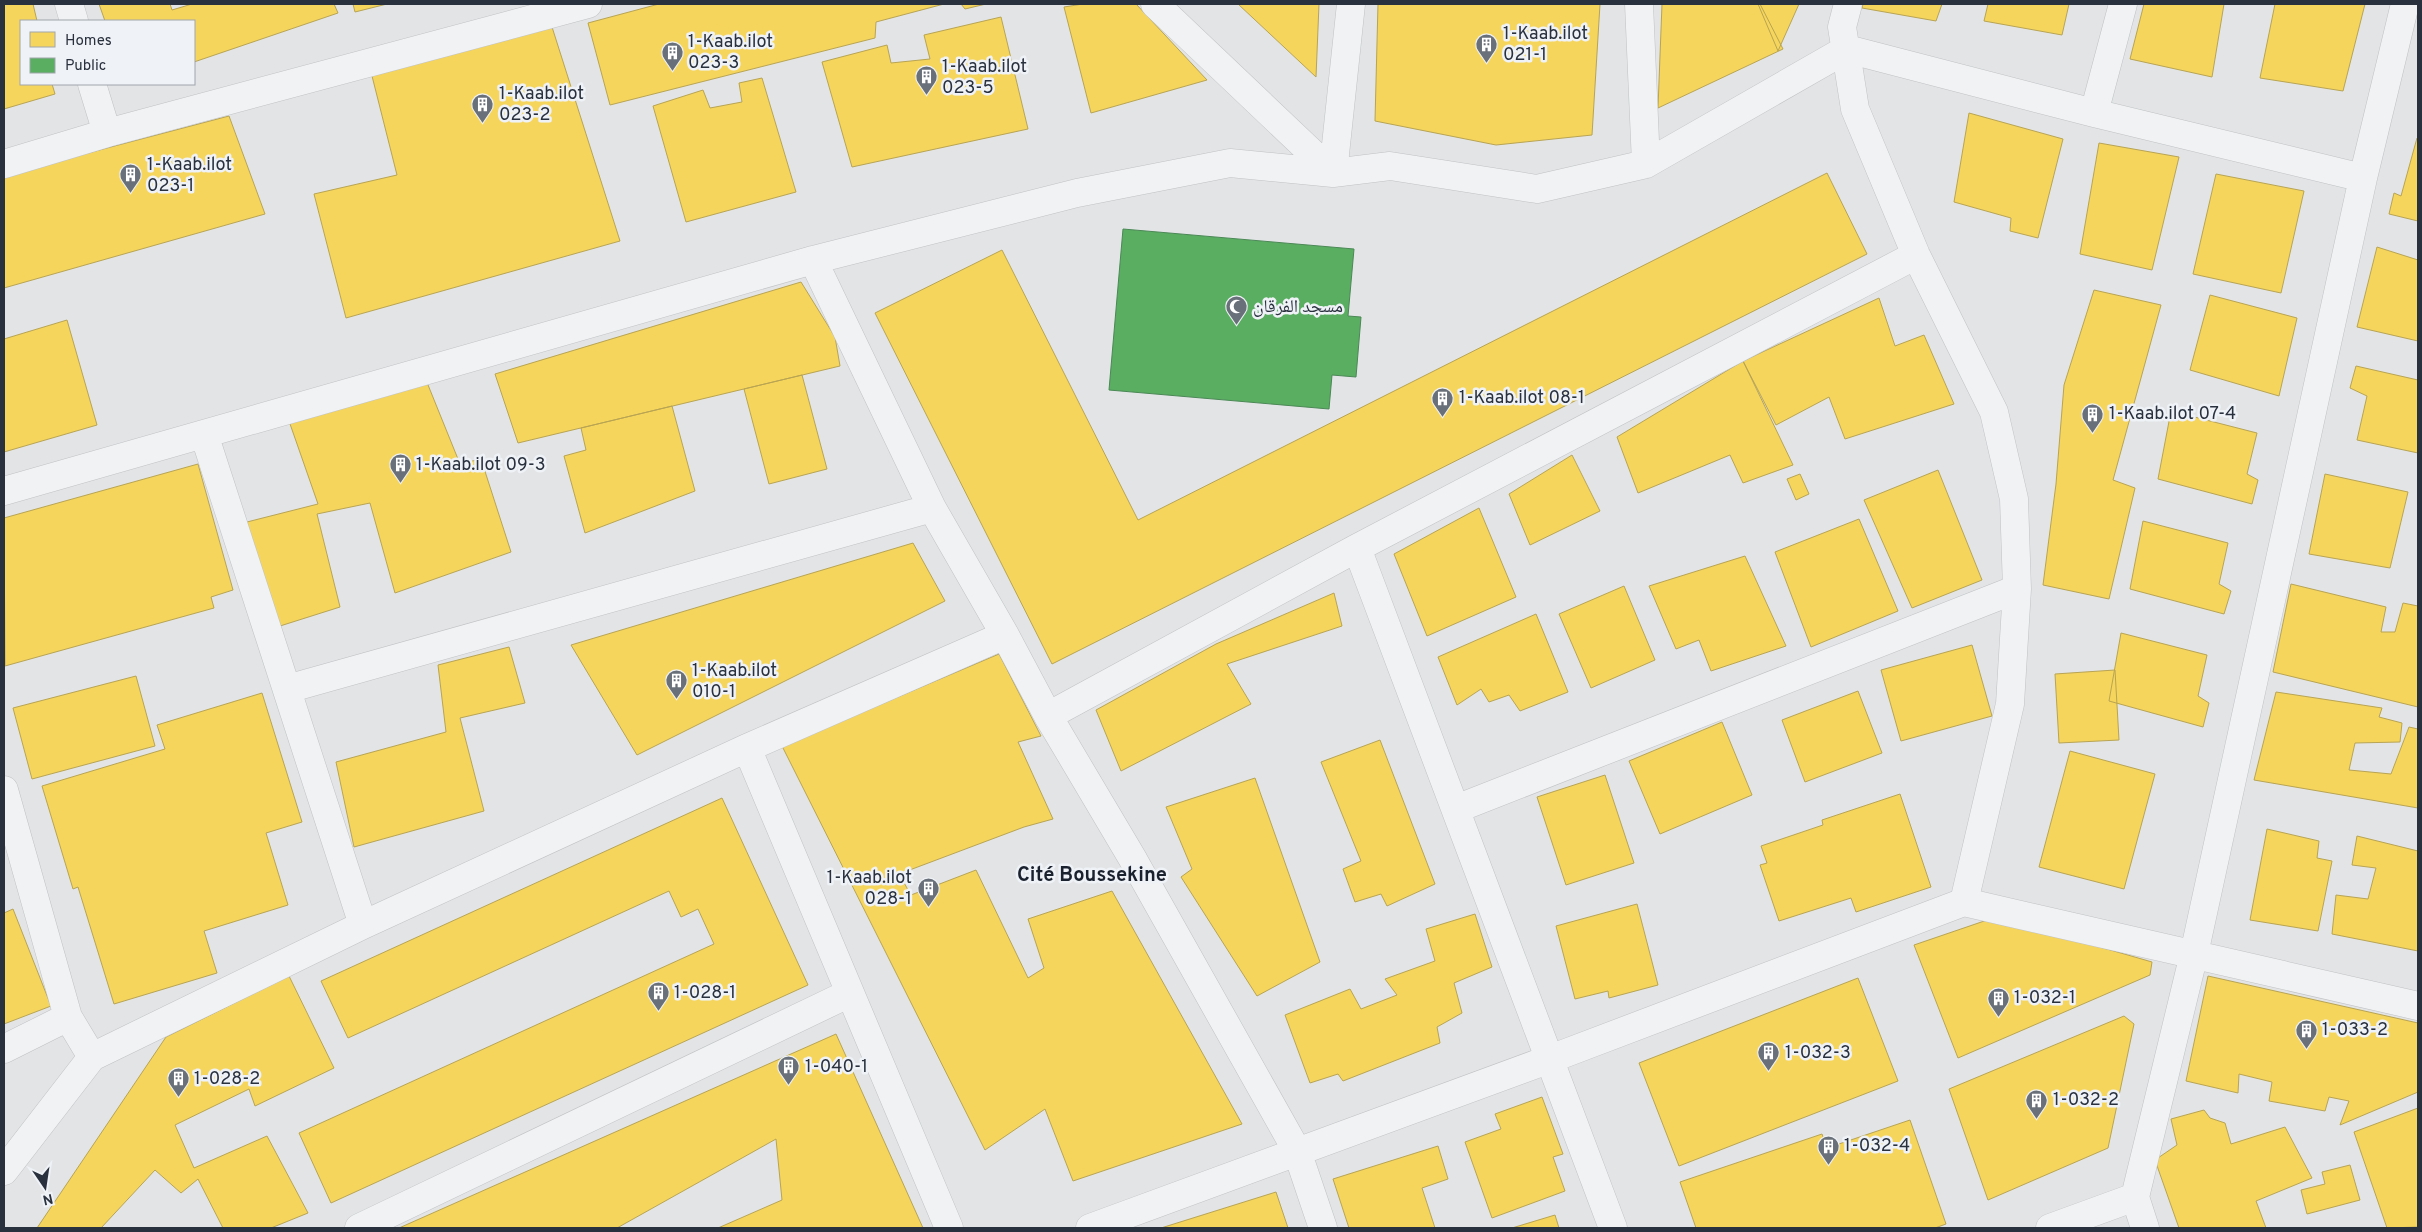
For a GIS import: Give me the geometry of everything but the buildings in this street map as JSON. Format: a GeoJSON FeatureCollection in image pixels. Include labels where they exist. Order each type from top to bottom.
{"type":"FeatureCollection","features":[{"type":"Feature","properties":{"kind":"street"},"geometry":{"type":"LineString","coordinates":[[69,4],[74,20]]}},
{"type":"Feature","properties":{"kind":"street"},"geometry":{"type":"LineString","coordinates":[[4,164],[107,133],[588,4]]}},
{"type":"Feature","properties":{"kind":"street"},"geometry":{"type":"LineString","coordinates":[[1155,4],[1333,173]]}},
{"type":"Feature","properties":{"kind":"street"},"geometry":{"type":"LineString","coordinates":[[1333,173],[1351,4]]}},
{"type":"Feature","properties":{"kind":"street"},"geometry":{"type":"LineString","coordinates":[[1639,4],[1646,164]]}},
{"type":"Feature","properties":{"kind":"street"},"geometry":{"type":"LineString","coordinates":[[1848,4],[1842,27],[1847,49],[1855,110],[1916,255],[1994,412],[2014,499],[2017,588],[2010,704],[1964,902]]}},
{"type":"Feature","properties":{"kind":"street"},"geometry":{"type":"LineString","coordinates":[[2094,113],[2123,4]]}},
{"type":"Feature","properties":{"kind":"street"},"geometry":{"type":"LineString","coordinates":[[2145,1228],[2135,1197],[2194,954],[2363,178],[2405,4]]}},
{"type":"Feature","properties":{"kind":"street"},"geometry":{"type":"LineString","coordinates":[[4,491],[813,260],[1077,193],[1230,163],[1333,173],[1390,166],[1537,189],[1646,164],[1847,49],[2094,113],[2363,178]]}},
{"type":"Feature","properties":{"kind":"street"},"geometry":{"type":"LineString","coordinates":[[92,85],[107,133]]}},
{"type":"Feature","properties":{"kind":"street"},"geometry":{"type":"LineString","coordinates":[[1048,716],[1357,548],[1916,255]]}},
{"type":"Feature","properties":{"kind":"street"},"geometry":{"type":"LineString","coordinates":[[813,260],[932,508],[1005,635],[1048,716],[1134,861],[1297,1151],[1323,1228]]}},
{"type":"Feature","properties":{"kind":"street"},"geometry":{"type":"LineString","coordinates":[[204,434],[363,924]]}},
{"type":"Feature","properties":{"kind":"street"},"geometry":{"type":"LineString","coordinates":[[287,689],[932,508]]}},
{"type":"Feature","properties":{"kind":"street"},"geometry":{"type":"LineString","coordinates":[[1357,548],[1613,1228]]}},
{"type":"Feature","properties":{"kind":"street"},"geometry":{"type":"LineString","coordinates":[[1456,809],[2017,588]]}},
{"type":"Feature","properties":{"kind":"street"},"geometry":{"type":"LineString","coordinates":[[4,1171],[92,1057],[363,924],[747,748],[1005,635]]}},
{"type":"Feature","properties":{"kind":"street"},"geometry":{"type":"LineString","coordinates":[[747,748],[949,1228]]}},
{"type":"Feature","properties":{"kind":"street"},"geometry":{"type":"LineString","coordinates":[[4,790],[14,872],[68,1017],[92,1057]]}},
{"type":"Feature","properties":{"kind":"street"},"geometry":{"type":"LineString","coordinates":[[1090,1228],[1550,1059],[1964,902],[2418,1006]]}},
{"type":"Feature","properties":{"kind":"street"},"geometry":{"type":"LineString","coordinates":[[358,1228],[850,993]]}},
{"type":"Feature","properties":{"kind":"street"},"geometry":{"type":"LineString","coordinates":[[4,1049],[68,1017]]}},
{"type":"Feature","properties":{"kind":"street"},"geometry":{"type":"LineString","coordinates":[[2050,1228],[2135,1197]]}},
{"type":"Feature","properties":{"kind":"place","name":"1-Kaab.ilot 021-1"},"geometry":{"type":"Point","coordinates":[1487,63]}},
{"type":"Feature","properties":{"kind":"place","name":"1-Kaab.ilot 023-3"},"geometry":{"type":"Point","coordinates":[672,71]}},
{"type":"Feature","properties":{"kind":"place","name":"1-Kaab.ilot 023-5"},"geometry":{"type":"Point","coordinates":[926,96]}},
{"type":"Feature","properties":{"kind":"place","name":"1-Kaab.ilot 023-2"},"geometry":{"type":"Point","coordinates":[483,123]}},
{"type":"Feature","properties":{"kind":"place","name":"1-Kaab.ilot 023-1"},"geometry":{"type":"Point","coordinates":[131,194]}},
{"type":"Feature","properties":{"kind":"place","name":"مسجد الفرقان"},"geometry":{"type":"Point","coordinates":[1237,326]}},
{"type":"Feature","properties":{"kind":"place","name":"1-Kaab.ilot 08-1"},"geometry":{"type":"Point","coordinates":[1443,417]}},
{"type":"Feature","properties":{"kind":"place","name":"1-Kaab.ilot 07-4"},"geometry":{"type":"Point","coordinates":[2093,433]}},
{"type":"Feature","properties":{"kind":"place","name":"1-Kaab.ilot 09-3"},"geometry":{"type":"Point","coordinates":[400,484]}},
{"type":"Feature","properties":{"kind":"place","name":"1-Kaab.ilot 010-1"},"geometry":{"type":"Point","coordinates":[676,700]}},
{"type":"Feature","properties":{"kind":"place","name":"1-Kaab.ilot 028-1"},"geometry":{"type":"Point","coordinates":[928,907]}},
{"type":"Feature","properties":{"kind":"place","name":"1-028-1"},"geometry":{"type":"Point","coordinates":[658,1012]}},
{"type":"Feature","properties":{"kind":"place","name":"1-032-1"},"geometry":{"type":"Point","coordinates":[1998,1017]}},
{"type":"Feature","properties":{"kind":"place","name":"1-033-2"},"geometry":{"type":"Point","coordinates":[2306,1049]}},
{"type":"Feature","properties":{"kind":"place","name":"1-032-3"},"geometry":{"type":"Point","coordinates":[1769,1072]}},
{"type":"Feature","properties":{"kind":"place","name":"1-040-1"},"geometry":{"type":"Point","coordinates":[789,1086]}},
{"type":"Feature","properties":{"kind":"place","name":"1-028-2"},"geometry":{"type":"Point","coordinates":[178,1098]}},
{"type":"Feature","properties":{"kind":"place","name":"1-032-2"},"geometry":{"type":"Point","coordinates":[2037,1119]}},
{"type":"Feature","properties":{"kind":"place","name":"1-032-4"},"geometry":{"type":"Point","coordinates":[1828,1165]}},
{"type":"Feature","properties":{"kind":"district","name":"Cité Boussekine"},"geometry":{"type":"Point","coordinates":[1092,876]}}]}
